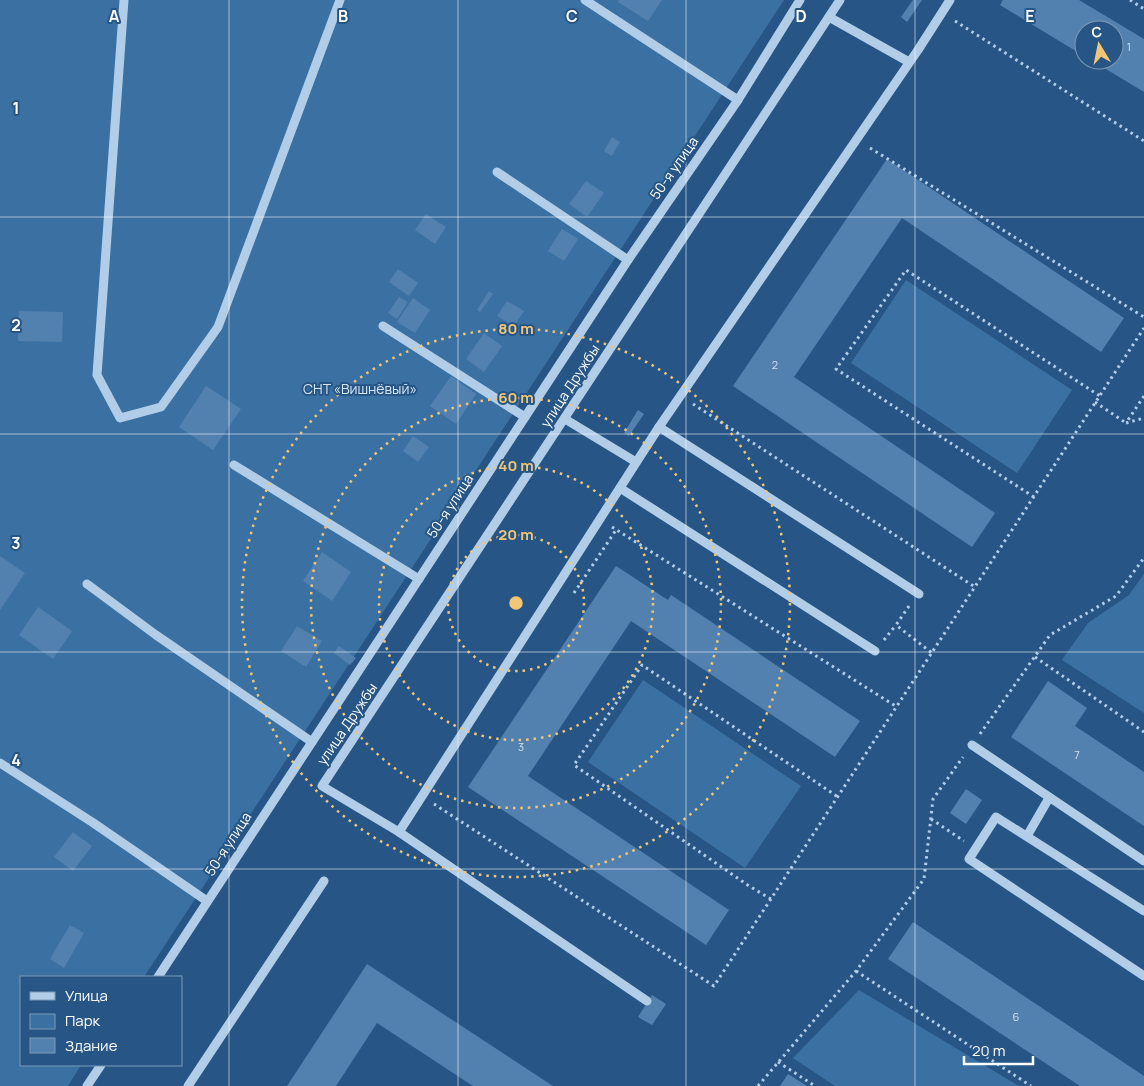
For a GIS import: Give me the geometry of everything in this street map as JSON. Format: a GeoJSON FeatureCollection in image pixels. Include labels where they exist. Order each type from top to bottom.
{"type":"FeatureCollection","features":[{"type":"Feature","properties":{"kind":"street"},"geometry":{"type":"LineString","coordinates":[[124,0],[97,375],[120,418],[162,407],[218,327],[340,0]]}},
{"type":"Feature","properties":{"kind":"street"},"geometry":{"type":"LineString","coordinates":[[585,0],[738,100]]}},
{"type":"Feature","properties":{"kind":"street","name":"50-я улица"},"geometry":{"type":"LineString","coordinates":[[159,976],[628,260],[738,100],[800,0]]}},
{"type":"Feature","properties":{"kind":"street","name":"улица Дружбы"},"geometry":{"type":"LineString","coordinates":[[399,832],[322,786],[840,0]]}},
{"type":"Feature","properties":{"kind":"street"},"geometry":{"type":"LineString","coordinates":[[647,1001],[399,832],[658,427],[857,140],[950,0]]}},
{"type":"Feature","properties":{"kind":"street"},"geometry":{"type":"LineString","coordinates":[[829,17],[909,62]]}},
{"type":"Feature","properties":{"kind":"street"},"geometry":{"type":"LineString","coordinates":[[497,172],[628,260]]}},
{"type":"Feature","properties":{"kind":"street"},"geometry":{"type":"LineString","coordinates":[[383,326],[525,417]]}},
{"type":"Feature","properties":{"kind":"street"},"geometry":{"type":"LineString","coordinates":[[565,420],[636,462]]}},
{"type":"Feature","properties":{"kind":"street"},"geometry":{"type":"LineString","coordinates":[[658,427],[919,594]]}},
{"type":"Feature","properties":{"kind":"street"},"geometry":{"type":"LineString","coordinates":[[234,465],[419,579]]}},
{"type":"Feature","properties":{"kind":"street"},"geometry":{"type":"LineString","coordinates":[[620,488],[875,651]]}},
{"type":"Feature","properties":{"kind":"street"},"geometry":{"type":"LineString","coordinates":[[87,584],[156,635],[312,742]]}},
{"type":"Feature","properties":{"kind":"street"},"geometry":{"type":"LineString","coordinates":[[972,745],[1144,861]]}},
{"type":"Feature","properties":{"kind":"street"},"geometry":{"type":"LineString","coordinates":[[0,762],[208,901]]}},
{"type":"Feature","properties":{"kind":"street"},"geometry":{"type":"LineString","coordinates":[[1027,836],[1049,798]]}},
{"type":"Feature","properties":{"kind":"street"},"geometry":{"type":"LineString","coordinates":[[1144,911],[996,817],[969,859],[1144,976]]}},
{"type":"Feature","properties":{"kind":"street"},"geometry":{"type":"LineString","coordinates":[[188,1086],[324,881]]}},
{"type":"Feature","properties":{"kind":"street"},"geometry":{"type":"LineString","coordinates":[[87,1086],[100,1066]]}},
{"type":"Feature","properties":{"kind":"path"},"geometry":{"type":"LineString","coordinates":[[1130,0],[1144,9]]}},
{"type":"Feature","properties":{"kind":"path"},"geometry":{"type":"LineString","coordinates":[[942,13],[1144,141]]}},
{"type":"Feature","properties":{"kind":"path"},"geometry":{"type":"LineString","coordinates":[[857,140],[1144,317]]}},
{"type":"Feature","properties":{"kind":"path"},"geometry":{"type":"LineString","coordinates":[[1034,497],[836,368],[906,270],[1100,396]]}},
{"type":"Feature","properties":{"kind":"path"},"geometry":{"type":"LineString","coordinates":[[421,796],[714,986],[1144,328]]}},
{"type":"Feature","properties":{"kind":"path"},"geometry":{"type":"LineString","coordinates":[[680,396],[975,587]]}},
{"type":"Feature","properties":{"kind":"path"},"geometry":{"type":"LineString","coordinates":[[1126,423],[1144,396]]}},
{"type":"Feature","properties":{"kind":"path"},"geometry":{"type":"LineString","coordinates":[[1096,402],[1126,423]]}},
{"type":"Feature","properties":{"kind":"path"},"geometry":{"type":"LineString","coordinates":[[1126,423],[1144,418]]}},
{"type":"Feature","properties":{"kind":"path"},"geometry":{"type":"LineString","coordinates":[[599,519],[897,707]]}},
{"type":"Feature","properties":{"kind":"path"},"geometry":{"type":"LineString","coordinates":[[758,1086],[856,971],[924,879],[933,799],[1050,635],[1116,596],[1144,558]]}},
{"type":"Feature","properties":{"kind":"path"},"geometry":{"type":"LineString","coordinates":[[919,594],[896,625],[932,652]]}},
{"type":"Feature","properties":{"kind":"path"},"geometry":{"type":"LineString","coordinates":[[1035,657],[1144,732]]}},
{"type":"Feature","properties":{"kind":"path"},"geometry":{"type":"LineString","coordinates":[[771,899],[749,886],[574,765],[642,666],[838,797]]}},
{"type":"Feature","properties":{"kind":"path"},"geometry":{"type":"LineString","coordinates":[[931,819],[976,849]]}},
{"type":"Feature","properties":{"kind":"path"},"geometry":{"type":"LineString","coordinates":[[856,971],[1031,1086]]}},
{"type":"Feature","properties":{"kind":"path"},"geometry":{"type":"LineString","coordinates":[[778,1062],[815,1086]]}},
{"type":"Feature","properties":{"kind":"green space","name":"СНТ «Вишнёвый»"},"geometry":{"type":"Polygon","coordinates":[[[0,0],[784,0],[145,976],[20,976],[20,1066],[80,1066],[68,1086],[0,1086],[0,0]]]}},
{"type":"Feature","properties":{"kind":"green space"},"geometry":{"type":"Polygon","coordinates":[[[906,280],[1072,390],[1017,473],[851,363],[906,280]]]}},
{"type":"Feature","properties":{"kind":"green space"},"geometry":{"type":"Polygon","coordinates":[[[1144,574],[1144,713],[1062,660],[1088,623],[1129,595],[1144,574]]]}},
{"type":"Feature","properties":{"kind":"green space"},"geometry":{"type":"Polygon","coordinates":[[[643,680],[801,786],[745,868],[588,762],[643,680]]]}},
{"type":"Feature","properties":{"kind":"green space"},"geometry":{"type":"Polygon","coordinates":[[[859,990],[1019,1086],[835,1086],[793,1058],[859,990]]]}},
{"type":"Feature","properties":{"kind":"building"},"geometry":{"type":"Polygon","coordinates":[[[619,0],[662,0],[648,21],[618,2],[619,0]]]}},
{"type":"Feature","properties":{"kind":"building"},"geometry":{"type":"Polygon","coordinates":[[[913,0],[922,0],[907,22],[901,17],[913,0]]]}},
{"type":"Feature","properties":{"kind":"building"},"geometry":{"type":"Polygon","coordinates":[[[1003,0],[1079,0],[1112,20],[1074,20],[1074,50],[1000,5],[1003,0]]]}},
{"type":"Feature","properties":{"kind":"building"},"geometry":{"type":"Polygon","coordinates":[[[1124,27],[1144,39],[1144,92],[1108,70],[1124,70],[1124,27]]]}},
{"type":"Feature","properties":{"kind":"building"},"geometry":{"type":"Polygon","coordinates":[[[612,137],[620,142],[612,156],[604,151],[612,137]]]}},
{"type":"Feature","properties":{"kind":"building"},"geometry":{"type":"Polygon","coordinates":[[[887,159],[1124,318],[1101,352],[902,218],[794,377],[995,513],[972,547],[733,386],[887,159]]]}},
{"type":"Feature","properties":{"kind":"building"},"geometry":{"type":"Polygon","coordinates":[[[586,181],[604,193],[587,217],[569,204],[586,181]]]}},
{"type":"Feature","properties":{"kind":"building"},"geometry":{"type":"Polygon","coordinates":[[[426,214],[446,227],[435,244],[415,230],[426,214]]]}},
{"type":"Feature","properties":{"kind":"building"},"geometry":{"type":"Polygon","coordinates":[[[562,229],[578,239],[564,261],[548,251],[562,229]]]}},
{"type":"Feature","properties":{"kind":"building"},"geometry":{"type":"Polygon","coordinates":[[[398,269],[418,283],[409,296],[389,282],[398,269]]]}},
{"type":"Feature","properties":{"kind":"building"},"geometry":{"type":"Polygon","coordinates":[[[489,291],[493,294],[480,312],[477,310],[489,291]]]}},
{"type":"Feature","properties":{"kind":"building"},"geometry":{"type":"Polygon","coordinates":[[[399,297],[408,302],[397,319],[388,313],[399,297]]]}},
{"type":"Feature","properties":{"kind":"building"},"geometry":{"type":"Polygon","coordinates":[[[413,298],[430,310],[415,333],[397,322],[413,298]]]}},
{"type":"Feature","properties":{"kind":"building"},"geometry":{"type":"Polygon","coordinates":[[[507,301],[524,311],[514,326],[497,316],[507,301]]]}},
{"type":"Feature","properties":{"kind":"building"},"geometry":{"type":"Polygon","coordinates":[[[19,311],[63,312],[62,342],[18,341],[19,311]]]}},
{"type":"Feature","properties":{"kind":"building"},"geometry":{"type":"Polygon","coordinates":[[[484,333],[502,346],[484,372],[466,359],[484,333]]]}},
{"type":"Feature","properties":{"kind":"building"},"geometry":{"type":"Polygon","coordinates":[[[451,376],[476,394],[456,424],[430,406],[451,376]]]}},
{"type":"Feature","properties":{"kind":"building"},"geometry":{"type":"Polygon","coordinates":[[[206,386],[241,409],[213,450],[179,427],[206,386]]]}},
{"type":"Feature","properties":{"kind":"building"},"geometry":{"type":"Polygon","coordinates":[[[638,410],[644,414],[629,436],[624,433],[638,410]]]}},
{"type":"Feature","properties":{"kind":"building"},"geometry":{"type":"Polygon","coordinates":[[[413,436],[429,447],[418,462],[403,451],[413,436]]]}},
{"type":"Feature","properties":{"kind":"building"},"geometry":{"type":"Polygon","coordinates":[[[459,483],[468,489],[463,495],[455,489],[459,483]]]}},
{"type":"Feature","properties":{"kind":"building"},"geometry":{"type":"Polygon","coordinates":[[[322,552],[351,572],[332,601],[303,581],[322,552]]]}},
{"type":"Feature","properties":{"kind":"building"},"geometry":{"type":"Polygon","coordinates":[[[0,556],[25,573],[0,610],[0,556]]]}},
{"type":"Feature","properties":{"kind":"building"},"geometry":{"type":"Polygon","coordinates":[[[616,566],[668,600],[671,595],[860,721],[835,757],[631,621],[528,776],[729,910],[706,945],[468,787],[616,566]]]}},
{"type":"Feature","properties":{"kind":"building"},"geometry":{"type":"Polygon","coordinates":[[[38,607],[72,631],[53,659],[19,635],[38,607]]]}},
{"type":"Feature","properties":{"kind":"building"},"geometry":{"type":"Polygon","coordinates":[[[297,626],[322,641],[306,667],[281,651],[297,626]]]}},
{"type":"Feature","properties":{"kind":"building"},"geometry":{"type":"Polygon","coordinates":[[[339,646],[356,658],[350,665],[334,653],[339,646]]]}},
{"type":"Feature","properties":{"kind":"building"},"geometry":{"type":"Polygon","coordinates":[[[1048,681],[1087,708],[1075,726],[1144,772],[1144,826],[1011,737],[1048,681]]]}},
{"type":"Feature","properties":{"kind":"building"},"geometry":{"type":"Polygon","coordinates":[[[966,789],[982,800],[966,824],[950,813],[966,789]]]}},
{"type":"Feature","properties":{"kind":"building"},"geometry":{"type":"Polygon","coordinates":[[[73,832],[92,846],[73,871],[54,857],[73,832]]]}},
{"type":"Feature","properties":{"kind":"building"},"geometry":{"type":"Polygon","coordinates":[[[913,922],[1144,1076],[1144,1086],[1080,1086],[888,959],[913,922]]]}},
{"type":"Feature","properties":{"kind":"building"},"geometry":{"type":"Polygon","coordinates":[[[70,925],[84,933],[64,968],[50,959],[70,925]]]}},
{"type":"Feature","properties":{"kind":"building"},"geometry":{"type":"Polygon","coordinates":[[[367,964],[553,1086],[473,1086],[377,1023],[336,1086],[287,1086],[367,964]]]}},
{"type":"Feature","properties":{"kind":"building"},"geometry":{"type":"Polygon","coordinates":[[[652,995],[666,1004],[652,1025],[638,1017],[652,995]]]}},
{"type":"Feature","properties":{"kind":"building"},"geometry":{"type":"Polygon","coordinates":[[[788,1074],[807,1086],[780,1086],[788,1074]]]}}]}
